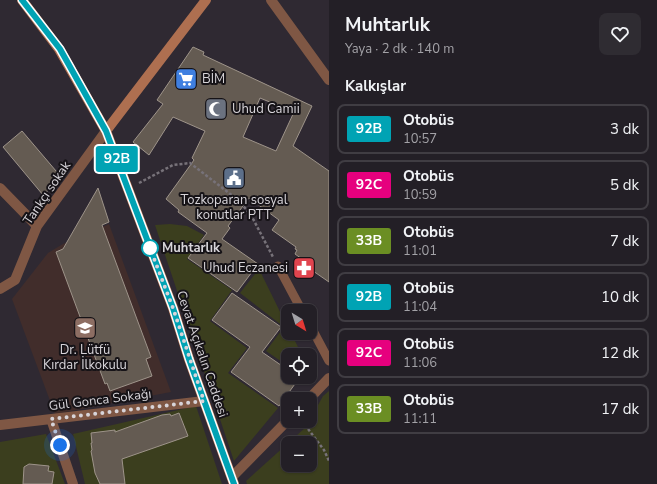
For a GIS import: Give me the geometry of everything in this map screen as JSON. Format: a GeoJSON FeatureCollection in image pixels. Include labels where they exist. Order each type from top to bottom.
{"type":"FeatureCollection","features":[{"type":"Feature","properties":{"kind":"street","name":"Cevat Açıkalın Caddesi"},"geometry":{"type":"LineString","coordinates":[[22,0],[60,49],[106,131],[173,308],[204,401],[233,480]]}},
{"type":"Feature","properties":{"kind":"street"},"geometry":{"type":"LineString","coordinates":[[106,131],[206,0]]}},
{"type":"Feature","properties":{"kind":"street"},"geometry":{"type":"LineString","coordinates":[[271,0],[329,80]]}},
{"type":"Feature","properties":{"kind":"street","name":"Tankçı sokak"},"geometry":{"type":"LineString","coordinates":[[0,289],[15,280],[37,226],[106,131]]}},
{"type":"Feature","properties":{"kind":"street"},"geometry":{"type":"LineString","coordinates":[[0,188],[37,226]]}},
{"type":"Feature","properties":{"kind":"street"},"geometry":{"type":"LineString","coordinates":[[316,392],[329,378]]}},
{"type":"Feature","properties":{"kind":"street","name":"Gül Gonca Sokağı"},"geometry":{"type":"LineString","coordinates":[[0,425],[204,401]]}},
{"type":"Feature","properties":{"kind":"street"},"geometry":{"type":"LineString","coordinates":[[51,419],[73,484]]}},
{"type":"Feature","properties":{"kind":"street"},"geometry":{"type":"LineString","coordinates":[[233,480],[281,428]]}},
{"type":"Feature","properties":{"kind":"lane"},"geometry":{"type":"LineString","coordinates":[[278,266],[298,304]]}},
{"type":"Feature","properties":{"kind":"lane"},"geometry":{"type":"LineString","coordinates":[[317,338],[329,361]]}},
{"type":"Feature","properties":{"kind":"path"},"geometry":{"type":"LineString","coordinates":[[128,188],[173,165],[190,163],[242,205],[250,215],[278,266]]}},
{"type":"Feature","properties":{"kind":"path"},"geometry":{"type":"LineString","coordinates":[[307,428],[324,450],[329,461]]}},
{"type":"Feature","properties":{"kind":"shaded area","name":"Dr. Lütfü Kırdar İlkokulu"},"geometry":{"type":"Polygon","coordinates":[[[109,224],[171,392],[55,414],[12,299],[48,253],[63,244],[109,224]]]}},
{"type":"Feature","properties":{"kind":"green space"},"geometry":{"type":"Polygon","coordinates":[[[170,224],[187,226],[204,235],[187,259],[232,290],[210,321],[247,348],[228,373],[278,408],[234,461],[155,225],[170,224]]]}},
{"type":"Feature","properties":{"kind":"green space"},"geometry":{"type":"Polygon","coordinates":[[[259,269],[281,314],[281,325],[240,293],[259,269]]]}},
{"type":"Feature","properties":{"kind":"green space"},"geometry":{"type":"Polygon","coordinates":[[[281,331],[281,340],[294,340],[298,348],[281,348],[281,361],[266,351],[281,331]]]}},
{"type":"Feature","properties":{"kind":"green space"},"geometry":{"type":"Polygon","coordinates":[[[329,391],[329,484],[247,484],[246,481],[281,449],[281,472],[317,472],[317,436],[296,436],[305,428],[317,428],[317,407],[323,396],[329,391]]]}},
{"type":"Feature","properties":{"kind":"green space"},"geometry":{"type":"Polygon","coordinates":[[[196,406],[222,484],[85,484],[73,434],[196,406]]]}},
{"type":"Feature","properties":{"kind":"green space"},"geometry":{"type":"Polygon","coordinates":[[[46,434],[65,484],[0,484],[0,442],[46,434]]]}},
{"type":"Feature","properties":{"kind":"building"},"geometry":{"type":"Polygon","coordinates":[[[193,47],[204,52],[203,55],[312,106],[293,146],[329,171],[329,282],[300,262],[302,259],[295,254],[297,250],[295,249],[296,247],[272,230],[279,220],[249,198],[228,226],[230,228],[222,239],[258,264],[237,292],[188,258],[207,233],[178,212],[179,210],[166,199],[194,160],[192,158],[205,131],[173,117],[149,155],[133,142],[163,104],[157,100],[193,47]],[[260,98],[243,137],[276,151],[294,112],[260,98]]]}},
{"type":"Feature","properties":{"kind":"building"},"geometry":{"type":"Polygon","coordinates":[[[22,131],[62,178],[43,195],[3,147],[22,131]]]}},
{"type":"Feature","properties":{"kind":"building","name":"Dr. Lütfü Kırdar İlkokulu"},"geometry":{"type":"Polygon","coordinates":[[[98,188],[109,222],[102,225],[151,357],[146,359],[152,376],[110,391],[107,383],[105,384],[56,252],[63,249],[98,188]]]}},
{"type":"Feature","properties":{"kind":"building"},"geometry":{"type":"Polygon","coordinates":[[[232,293],[281,327],[262,352],[281,365],[281,384],[295,384],[289,392],[281,392],[281,403],[279,406],[231,372],[250,347],[212,320],[232,293]]]}},
{"type":"Feature","properties":{"kind":"building"},"geometry":{"type":"Polygon","coordinates":[[[179,413],[188,436],[122,459],[125,484],[100,484],[95,473],[91,451],[91,433],[115,430],[115,432],[162,415],[170,414],[171,416],[179,413]]]}},
{"type":"Feature","properties":{"kind":"building"},"geometry":{"type":"Polygon","coordinates":[[[29,464],[49,466],[48,471],[54,472],[52,484],[23,484],[24,467],[29,464]]]}},
{"type":"Feature","properties":{"kind":"bus line","name":"92B"},"geometry":{"type":"LineString","coordinates":[[22,0],[60,49],[106,131],[173,308],[189,359],[234,484]]}},
{"type":"Feature","properties":{"kind":"place","name":"BİM"},"geometry":{"type":"Point","coordinates":[186,79]}},
{"type":"Feature","properties":{"kind":"place","name":"Uhud Camii"},"geometry":{"type":"Point","coordinates":[216,109]}},
{"type":"Feature","properties":{"kind":"place","name":"Tozkoparan sosyal konutlar PTT"},"geometry":{"type":"Point","coordinates":[234,178]}},
{"type":"Feature","properties":{"kind":"place","name":"Muhtarlık"},"geometry":{"type":"Point","coordinates":[150,248]}},
{"type":"Feature","properties":{"kind":"place","name":"Uhud Eczanesi"},"geometry":{"type":"Point","coordinates":[304,268]}},
{"type":"Feature","properties":{"kind":"place","name":"Dr. Lütfü Kırdar İlkokulu"},"geometry":{"type":"Point","coordinates":[85,328]}},
{"type":"Feature","properties":{"kind":"route"},"geometry":{"type":"LineString","coordinates":[[60,445],[51,419],[204,401],[173,308],[148,243],[150,248]]}}]}
